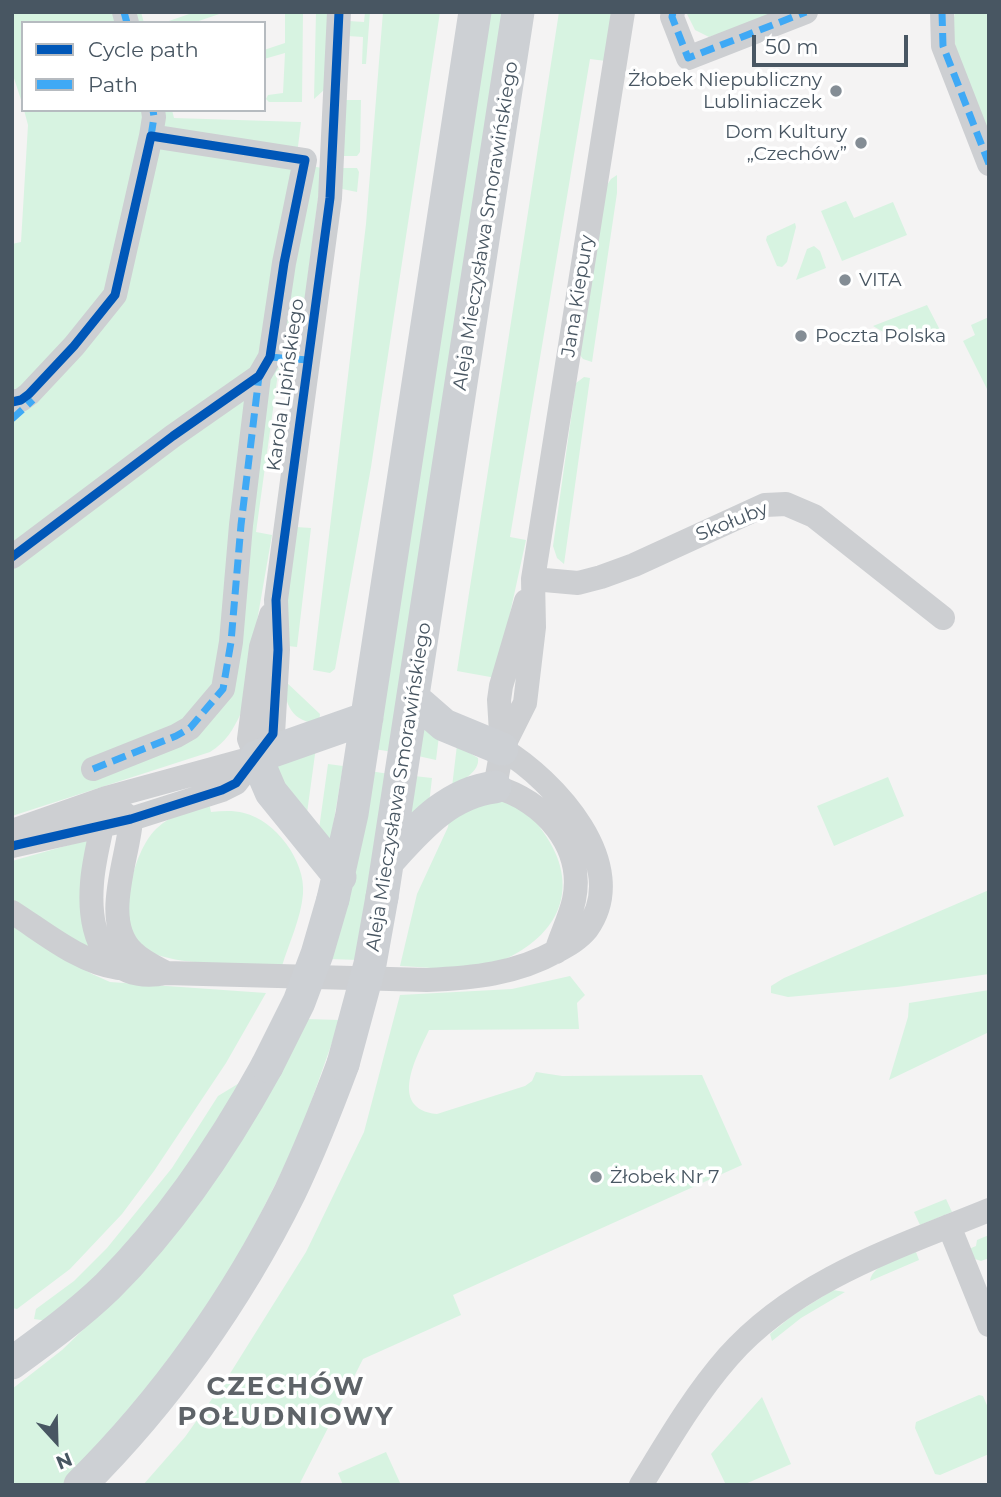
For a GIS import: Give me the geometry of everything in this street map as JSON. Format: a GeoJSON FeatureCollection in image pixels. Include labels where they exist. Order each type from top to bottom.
{"type":"FeatureCollection","features":[{"type":"Feature","properties":{"kind":"main road"},"geometry":{"type":"LineString","coordinates":[[12,1363],[73,1317],[142,1249],[212,1159],[267,1066],[299,1002],[317,954],[337,888],[367,718],[475,12]]}},
{"type":"Feature","properties":{"kind":"main road","name":"Aleja Mieczysława Smorawińskiego"},"geometry":{"type":"LineString","coordinates":[[80,1485],[159,1399],[228,1299],[289,1194],[343,1064],[370,964],[389,860],[518,12]]}},
{"type":"Feature","properties":{"kind":"main road"},"geometry":{"type":"LineString","coordinates":[[413,698],[444,725],[502,749]]}},
{"type":"Feature","properties":{"kind":"main road"},"geometry":{"type":"LineString","coordinates":[[337,888],[271,792],[256,757],[367,718]]}},
{"type":"Feature","properties":{"kind":"main road"},"geometry":{"type":"LineString","coordinates":[[389,860],[434,813],[464,794],[495,787]]}},
{"type":"Feature","properties":{"kind":"street","name":"Karola Lipińskiego"},"geometry":{"type":"LineString","coordinates":[[12,846],[131,819],[222,790],[236,783],[273,734],[278,650],[276,600],[330,198],[339,12]]}},
{"type":"Feature","properties":{"kind":"street","name":"Jana Kiepury"},"geometry":{"type":"LineString","coordinates":[[495,787],[502,749],[525,703],[534,626],[533,579],[623,12]]}},
{"type":"Feature","properties":{"kind":"street"},"geometry":{"type":"LineString","coordinates":[[673,12],[672,17],[688,58],[806,12]]}},
{"type":"Feature","properties":{"kind":"street"},"geometry":{"type":"LineString","coordinates":[[942,12],[943,46],[989,164]]}},
{"type":"Feature","properties":{"kind":"street"},"geometry":{"type":"LineString","coordinates":[[19,404],[74,346],[115,295],[151,136],[153,112]]}},
{"type":"Feature","properties":{"kind":"street"},"geometry":{"type":"LineString","coordinates":[[93,769],[190,728],[223,689],[241,525],[265,366],[305,160],[151,136]]}},
{"type":"Feature","properties":{"kind":"street"},"geometry":{"type":"LineString","coordinates":[[12,557],[265,366],[307,360]]}},
{"type":"Feature","properties":{"kind":"street","name":"Skołuby"},"geometry":{"type":"LineString","coordinates":[[533,579],[579,583],[601,577],[634,565],[765,505],[786,504],[814,516],[943,618]]}},
{"type":"Feature","properties":{"kind":"street"},"geometry":{"type":"LineString","coordinates":[[12,912],[74,952],[135,975],[166,973],[427,979],[470,978],[520,968],[556,952],[586,930],[600,899],[599,869],[587,837],[563,801],[540,777],[502,749]]}},
{"type":"Feature","properties":{"kind":"street"},"geometry":{"type":"LineString","coordinates":[[12,831],[106,798],[256,757]]}},
{"type":"Feature","properties":{"kind":"street"},"geometry":{"type":"LineString","coordinates":[[495,787],[511,791],[541,811],[566,841],[576,878],[574,902],[556,952]]}},
{"type":"Feature","properties":{"kind":"street"},"geometry":{"type":"LineString","coordinates":[[106,798],[131,819],[118,895],[118,920],[122,936],[132,951],[166,973]]}},
{"type":"Feature","properties":{"kind":"street"},"geometry":{"type":"LineString","coordinates":[[106,798],[104,825],[92,884],[93,921],[99,941],[118,968]]}},
{"type":"Feature","properties":{"kind":"street"},"geometry":{"type":"LineString","coordinates":[[641,1485],[682,1419],[728,1356],[775,1314],[798,1297],[848,1268],[989,1210]]}},
{"type":"Feature","properties":{"kind":"street"},"geometry":{"type":"LineString","coordinates":[[949,1226],[989,1325]]}},
{"type":"Feature","properties":{"kind":"green space"},"geometry":{"type":"Polygon","coordinates":[[[12,12],[141,12],[143,21],[21,21],[21,100],[12,72],[12,12]]]}},
{"type":"Feature","properties":{"kind":"green space"},"geometry":{"type":"Polygon","coordinates":[[[195,12],[225,12],[199,21],[169,21],[195,12]]]}},
{"type":"Feature","properties":{"kind":"green space"},"geometry":{"type":"Polygon","coordinates":[[[285,12],[303,12],[302,102],[269,102],[266,99],[268,95],[283,93],[285,53],[266,58],[266,49],[285,43],[285,12]]]}},
{"type":"Feature","properties":{"kind":"green space"},"geometry":{"type":"Polygon","coordinates":[[[316,12],[328,12],[324,90],[314,99],[316,12]]]}},
{"type":"Feature","properties":{"kind":"green space"},"geometry":{"type":"Polygon","coordinates":[[[365,12],[370,12],[366,64],[362,64],[363,37],[348,36],[349,21],[364,22],[365,12]]]}},
{"type":"Feature","properties":{"kind":"green space"},"geometry":{"type":"Polygon","coordinates":[[[383,12],[440,12],[371,467],[335,669],[330,673],[313,670],[366,224],[383,12]]]}},
{"type":"Feature","properties":{"kind":"green space"},"geometry":{"type":"Polygon","coordinates":[[[488,12],[504,12],[393,752],[374,749],[488,12]]]}},
{"type":"Feature","properties":{"kind":"green space"},"geometry":{"type":"Polygon","coordinates":[[[559,12],[613,12],[606,61],[590,59],[510,537],[526,540],[496,678],[457,671],[559,12]]]}},
{"type":"Feature","properties":{"kind":"green space"},"geometry":{"type":"Polygon","coordinates":[[[686,12],[788,12],[709,37],[695,30],[686,12]]]}},
{"type":"Feature","properties":{"kind":"green space"},"geometry":{"type":"Polygon","coordinates":[[[955,12],[989,12],[989,138],[956,49],[952,29],[955,12]]]}},
{"type":"Feature","properties":{"kind":"green space"},"geometry":{"type":"Polygon","coordinates":[[[345,100],[361,100],[360,152],[357,156],[342,156],[345,100]]]}},
{"type":"Feature","properties":{"kind":"green space"},"geometry":{"type":"Polygon","coordinates":[[[25,112],[172,112],[174,118],[301,122],[296,163],[322,168],[296,368],[279,366],[256,532],[272,535],[241,713],[228,735],[210,752],[12,816],[12,244],[21,242],[28,125],[25,112]]]}},
{"type":"Feature","properties":{"kind":"green space"},"geometry":{"type":"Polygon","coordinates":[[[342,168],[357,168],[357,192],[342,189],[342,168]]]}},
{"type":"Feature","properties":{"kind":"green space"},"geometry":{"type":"Polygon","coordinates":[[[617,175],[617,193],[592,362],[580,355],[605,188],[617,175]]]}},
{"type":"Feature","properties":{"kind":"green space"},"geometry":{"type":"Polygon","coordinates":[[[846,201],[854,218],[893,202],[907,235],[842,261],[821,211],[846,201]]]}},
{"type":"Feature","properties":{"kind":"green space"},"geometry":{"type":"Polygon","coordinates":[[[795,223],[787,262],[782,267],[777,266],[766,240],[767,236],[795,223]]]}},
{"type":"Feature","properties":{"kind":"green space"},"geometry":{"type":"Polygon","coordinates":[[[814,246],[820,251],[826,268],[796,280],[807,249],[814,246]]]}},
{"type":"Feature","properties":{"kind":"green space"},"geometry":{"type":"Polygon","coordinates":[[[927,305],[940,330],[904,344],[873,326],[927,305]]]}},
{"type":"Feature","properties":{"kind":"green space"},"geometry":{"type":"Polygon","coordinates":[[[989,317],[989,393],[963,341],[975,335],[971,325],[989,317]]]}},
{"type":"Feature","properties":{"kind":"green space"},"geometry":{"type":"Polygon","coordinates":[[[584,377],[590,378],[564,564],[557,558],[553,546],[576,383],[584,377]]]}},
{"type":"Feature","properties":{"kind":"green space"},"geometry":{"type":"Polygon","coordinates":[[[296,527],[311,528],[297,647],[288,646],[288,596],[296,527]]]}},
{"type":"Feature","properties":{"kind":"green space"},"geometry":{"type":"Polygon","coordinates":[[[285,681],[320,714],[319,723],[303,720],[292,711],[286,697],[285,681]]]}},
{"type":"Feature","properties":{"kind":"green space"},"geometry":{"type":"Polygon","coordinates":[[[422,725],[439,736],[436,760],[418,756],[422,725]]]}},
{"type":"Feature","properties":{"kind":"green space"},"geometry":{"type":"Polygon","coordinates":[[[457,745],[478,758],[478,763],[470,775],[452,787],[457,745]]]}},
{"type":"Feature","properties":{"kind":"green space"},"geometry":{"type":"Polygon","coordinates":[[[316,747],[307,813],[278,778],[277,766],[316,747]]]}},
{"type":"Feature","properties":{"kind":"green space"},"geometry":{"type":"Polygon","coordinates":[[[328,764],[343,766],[330,844],[319,829],[328,764]]]}},
{"type":"Feature","properties":{"kind":"green space"},"geometry":{"type":"Polygon","coordinates":[[[370,771],[389,774],[359,960],[330,959],[370,771]]]}},
{"type":"Feature","properties":{"kind":"green space"},"geometry":{"type":"Polygon","coordinates":[[[414,776],[432,778],[429,804],[408,819],[414,776]]]}},
{"type":"Feature","properties":{"kind":"green space"},"geometry":{"type":"Polygon","coordinates":[[[888,777],[904,816],[834,846],[817,806],[888,777]]]}},
{"type":"Feature","properties":{"kind":"green space"},"geometry":{"type":"Polygon","coordinates":[[[485,800],[512,802],[531,816],[546,836],[557,857],[562,876],[562,895],[557,912],[548,927],[534,941],[496,963],[461,969],[400,966],[417,894],[448,827],[450,811],[485,800]]]}},
{"type":"Feature","properties":{"kind":"green space"},"geometry":{"type":"Polygon","coordinates":[[[209,803],[211,812],[240,812],[256,817],[277,833],[294,856],[303,881],[303,894],[282,966],[171,959],[144,948],[135,937],[130,923],[130,888],[134,870],[148,839],[168,820],[209,803]]]}},
{"type":"Feature","properties":{"kind":"green space"},"geometry":{"type":"Polygon","coordinates":[[[87,840],[93,956],[12,902],[12,861],[87,840]]]}},
{"type":"Feature","properties":{"kind":"green space"},"geometry":{"type":"Polygon","coordinates":[[[989,890],[989,974],[897,987],[788,997],[771,993],[771,986],[784,978],[989,890]]]}},
{"type":"Feature","properties":{"kind":"green space"},"geometry":{"type":"Polygon","coordinates":[[[12,923],[92,974],[110,982],[266,993],[226,1063],[122,1214],[70,1269],[17,1309],[12,1308],[12,923]]]}},
{"type":"Feature","properties":{"kind":"green space"},"geometry":{"type":"Polygon","coordinates":[[[570,976],[585,995],[577,1003],[579,1029],[429,1030],[418,1053],[410,1080],[409,1092],[413,1102],[422,1110],[437,1114],[525,1086],[532,1081],[536,1072],[562,1076],[702,1075],[742,1165],[453,1295],[461,1315],[363,1359],[299,1485],[143,1485],[185,1437],[231,1372],[306,1252],[364,1132],[400,995],[512,989],[570,976]]]}},
{"type":"Feature","properties":{"kind":"green space"},"geometry":{"type":"Polygon","coordinates":[[[989,990],[989,1032],[889,1080],[908,1017],[909,1003],[989,990]]]}},
{"type":"Feature","properties":{"kind":"green space"},"geometry":{"type":"Polygon","coordinates":[[[307,1019],[340,1020],[298,1139],[230,1275],[162,1371],[66,1485],[12,1485],[12,1389],[62,1350],[89,1324],[307,1019]]]}},
{"type":"Feature","properties":{"kind":"green space"},"geometry":{"type":"Polygon","coordinates":[[[246,1079],[224,1119],[120,1258],[48,1321],[34,1319],[36,1309],[74,1281],[107,1248],[172,1168],[218,1096],[246,1079]]]}},
{"type":"Feature","properties":{"kind":"green space"},"geometry":{"type":"Polygon","coordinates":[[[946,1199],[952,1212],[920,1225],[914,1212],[946,1199]]]}},
{"type":"Feature","properties":{"kind":"green space"},"geometry":{"type":"Polygon","coordinates":[[[989,1235],[989,1258],[981,1261],[975,1259],[969,1249],[976,1246],[977,1240],[989,1235]]]}},
{"type":"Feature","properties":{"kind":"green space"},"geometry":{"type":"Polygon","coordinates":[[[916,1252],[919,1260],[870,1281],[882,1265],[916,1252]]]}},
{"type":"Feature","properties":{"kind":"green space"},"geometry":{"type":"Polygon","coordinates":[[[833,1290],[845,1292],[801,1318],[772,1341],[770,1334],[793,1315],[833,1290]]]}},
{"type":"Feature","properties":{"kind":"green space"},"geometry":{"type":"Polygon","coordinates":[[[979,1395],[983,1396],[989,1410],[989,1454],[940,1475],[935,1474],[915,1428],[916,1422],[979,1395]]]}},
{"type":"Feature","properties":{"kind":"green space"},"geometry":{"type":"Polygon","coordinates":[[[762,1397],[791,1464],[743,1485],[726,1485],[711,1454],[762,1397]]]}},
{"type":"Feature","properties":{"kind":"green space"},"geometry":{"type":"Polygon","coordinates":[[[386,1452],[401,1485],[343,1485],[338,1473],[386,1452]]]}},
{"type":"Feature","properties":{"kind":"marked path"},"geometry":{"type":"LineString","coordinates":[[124,12],[126,21]]}},
{"type":"Feature","properties":{"kind":"marked path"},"geometry":{"type":"LineString","coordinates":[[673,12],[672,17],[688,58],[806,12]]}},
{"type":"Feature","properties":{"kind":"marked path"},"geometry":{"type":"LineString","coordinates":[[942,12],[943,46],[989,164]]}},
{"type":"Feature","properties":{"kind":"marked path"},"geometry":{"type":"LineString","coordinates":[[151,136],[153,112]]}},
{"type":"Feature","properties":{"kind":"marked path"},"geometry":{"type":"LineString","coordinates":[[270,357],[307,360]]}},
{"type":"Feature","properties":{"kind":"marked path"},"geometry":{"type":"LineString","coordinates":[[93,769],[190,728],[223,689],[231,642],[241,525],[259,376]]}},
{"type":"Feature","properties":{"kind":"marked path"},"geometry":{"type":"LineString","coordinates":[[12,419],[33,400]]}},
{"type":"Feature","properties":{"kind":"cycle path"},"geometry":{"type":"LineString","coordinates":[[12,846],[131,819],[222,790],[236,783],[273,734],[278,650],[276,600],[330,198],[339,12]]}},
{"type":"Feature","properties":{"kind":"cycle path"},"geometry":{"type":"LineString","coordinates":[[12,402],[29,394],[74,346],[115,295],[151,136],[305,160],[284,263],[270,357],[259,376],[173,436],[12,557]]}},
{"type":"Feature","properties":{"kind":"place","name":"Żłobek Niepubliczny Lubliniaczek"},"geometry":{"type":"Point","coordinates":[836,91]}},
{"type":"Feature","properties":{"kind":"place","name":"Dom Kultury „Czechów”"},"geometry":{"type":"Point","coordinates":[861,143]}},
{"type":"Feature","properties":{"kind":"place","name":"VITA"},"geometry":{"type":"Point","coordinates":[845,280]}},
{"type":"Feature","properties":{"kind":"place","name":"Poczta Polska"},"geometry":{"type":"Point","coordinates":[801,336]}},
{"type":"Feature","properties":{"kind":"place","name":"Żłobek Nr 7"},"geometry":{"type":"Point","coordinates":[596,1177]}},
{"type":"Feature","properties":{"kind":"district","name":"CZECHÓW POŁUDNIOWY"},"geometry":{"type":"Point","coordinates":[286,1402]}}]}
